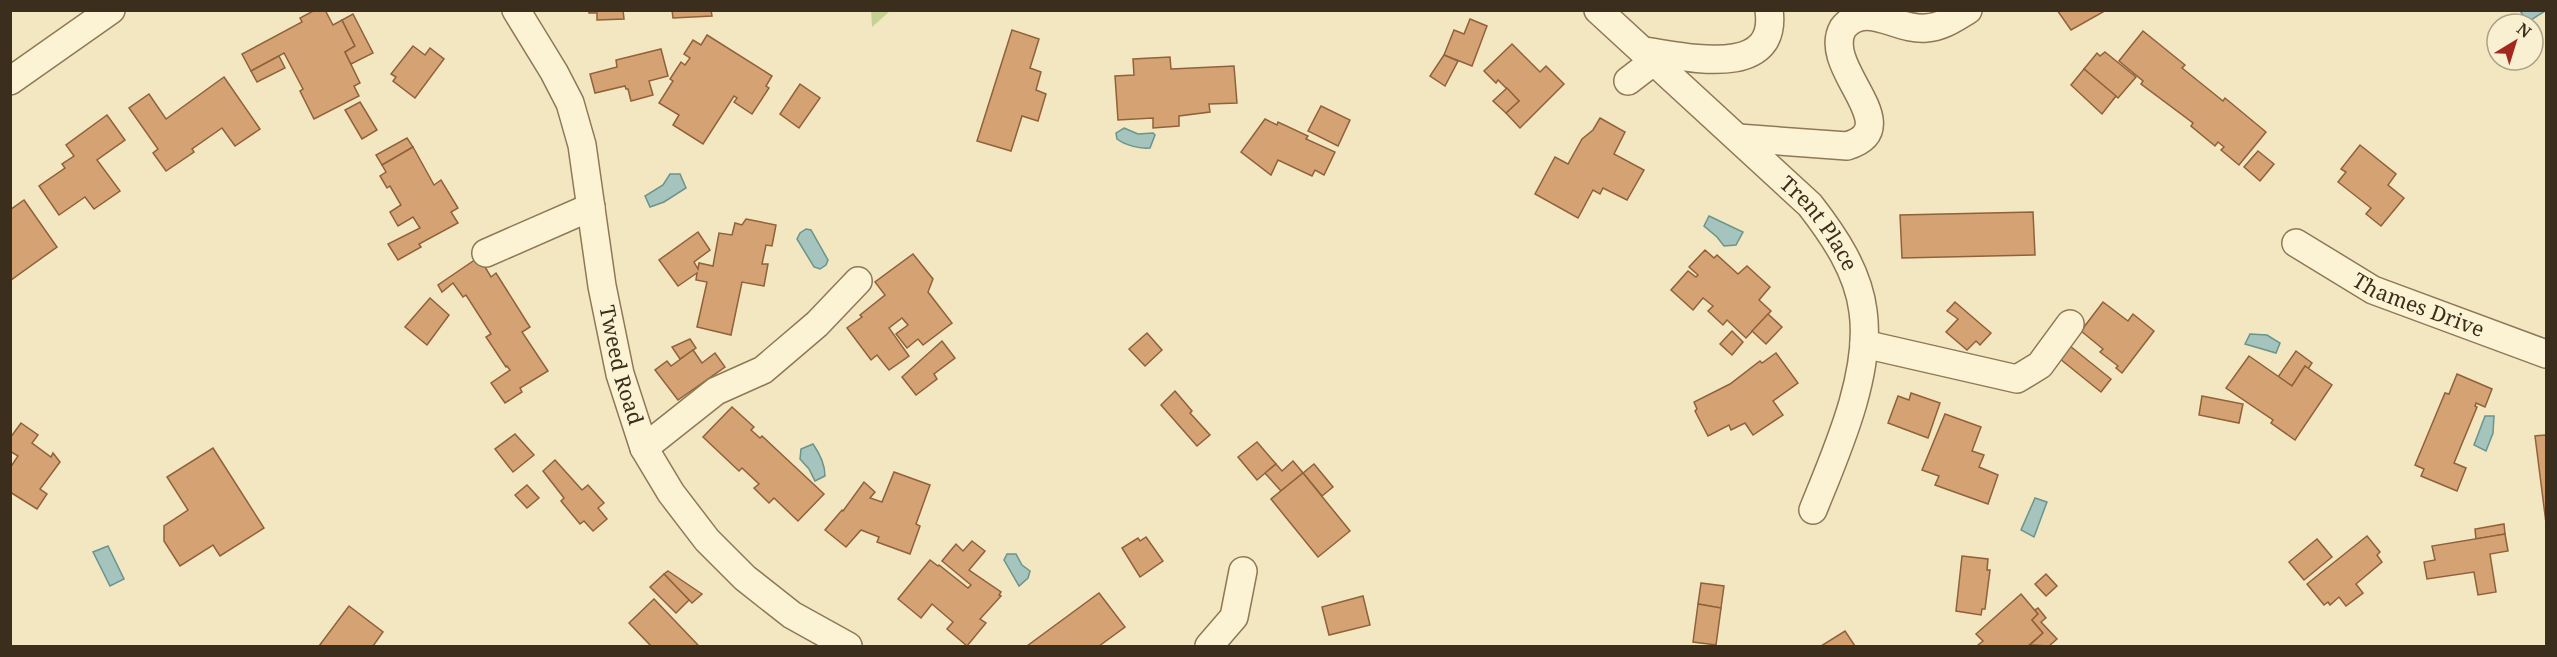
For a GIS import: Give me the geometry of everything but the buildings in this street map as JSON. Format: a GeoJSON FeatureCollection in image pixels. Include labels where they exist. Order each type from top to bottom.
{"type":"FeatureCollection","features":[{"type":"Feature","properties":{"kind":"street"},"geometry":{"type":"LineString","coordinates":[[10,81],[111,10]]}},
{"type":"Feature","properties":{"kind":"street","name":"Tweed Road"},"geometry":{"type":"LineString","coordinates":[[516,10],[554,72],[570,104],[582,145],[602,286],[620,374],[644,448],[671,493],[707,540],[745,578],[792,615],[848,646]]}},
{"type":"Feature","properties":{"kind":"street","name":"Trent Place"},"geometry":{"type":"LineString","coordinates":[[1598,10],[1810,205],[1834,236],[1858,289],[1863,312],[1864,344],[1860,372],[1846,420],[1813,510]]}},
{"type":"Feature","properties":{"kind":"street"},"geometry":{"type":"LineString","coordinates":[[1628,81],[1649,56],[1718,61],[1737,58],[1753,51],[1768,36],[1771,25],[1769,10]]}},
{"type":"Feature","properties":{"kind":"street"},"geometry":{"type":"LineString","coordinates":[[1738,138],[1847,146],[1861,142],[1869,132],[1871,120],[1849,77],[1840,48],[1842,30],[1851,19],[1865,11],[1924,29],[1947,23],[1968,10]]}},
{"type":"Feature","properties":{"kind":"street"},"geometry":{"type":"LineString","coordinates":[[486,253],[591,207]]}},
{"type":"Feature","properties":{"kind":"street","name":"Thames Drive"},"geometry":{"type":"LineString","coordinates":[[2296,243],[2373,290],[2547,354]]}},
{"type":"Feature","properties":{"kind":"street"},"geometry":{"type":"LineString","coordinates":[[644,448],[716,391],[763,370],[818,324],[858,281]]}},
{"type":"Feature","properties":{"kind":"street"},"geometry":{"type":"LineString","coordinates":[[1864,344],[2018,380],[2040,365],[2070,324]]}},
{"type":"Feature","properties":{"kind":"street"},"geometry":{"type":"LineString","coordinates":[[1209,646],[1234,617],[1243,571]]}},
{"type":"Feature","properties":{"kind":"green space"},"geometry":{"type":"Polygon","coordinates":[[[871,10],[890,10],[890,11],[872,27],[871,10]]]}},
{"type":"Feature","properties":{"kind":"water"},"geometry":{"type":"Polygon","coordinates":[[[2520,11],[2545,11],[2543,12],[2520,11]]]}},
{"type":"Feature","properties":{"kind":"water"},"geometry":{"type":"Polygon","coordinates":[[[1124,128],[1138,134],[1153,133],[1155,135],[1150,148],[1132,146],[1117,139],[1116,133],[1124,128]]]}},
{"type":"Feature","properties":{"kind":"water"},"geometry":{"type":"Polygon","coordinates":[[[670,174],[680,174],[686,188],[664,202],[650,207],[645,196],[663,185],[670,174]]]}},
{"type":"Feature","properties":{"kind":"water"},"geometry":{"type":"Polygon","coordinates":[[[1709,216],[1743,232],[1736,245],[1724,246],[1704,226],[1709,216]]]}},
{"type":"Feature","properties":{"kind":"water"},"geometry":{"type":"Polygon","coordinates":[[[806,229],[811,230],[828,260],[826,265],[820,269],[814,267],[797,239],[806,229]]]}},
{"type":"Feature","properties":{"kind":"water"},"geometry":{"type":"Polygon","coordinates":[[[2250,334],[2267,335],[2280,343],[2276,353],[2245,344],[2250,334]]]}},
{"type":"Feature","properties":{"kind":"water"},"geometry":{"type":"Polygon","coordinates":[[[2485,416],[2494,416],[2493,433],[2486,451],[2474,445],[2485,416]]]}},
{"type":"Feature","properties":{"kind":"water"},"geometry":{"type":"Polygon","coordinates":[[[813,444],[822,459],[825,472],[825,476],[815,481],[809,469],[800,459],[801,449],[813,444]]]}},
{"type":"Feature","properties":{"kind":"water"},"geometry":{"type":"Polygon","coordinates":[[[2035,498],[2047,502],[2034,537],[2021,530],[2035,498]]]}},
{"type":"Feature","properties":{"kind":"water"},"geometry":{"type":"Polygon","coordinates":[[[108,546],[124,579],[110,586],[93,552],[108,546]]]}},
{"type":"Feature","properties":{"kind":"water"},"geometry":{"type":"Polygon","coordinates":[[[1007,554],[1016,554],[1022,565],[1030,571],[1028,578],[1019,586],[1004,560],[1007,554]]]}}]}
